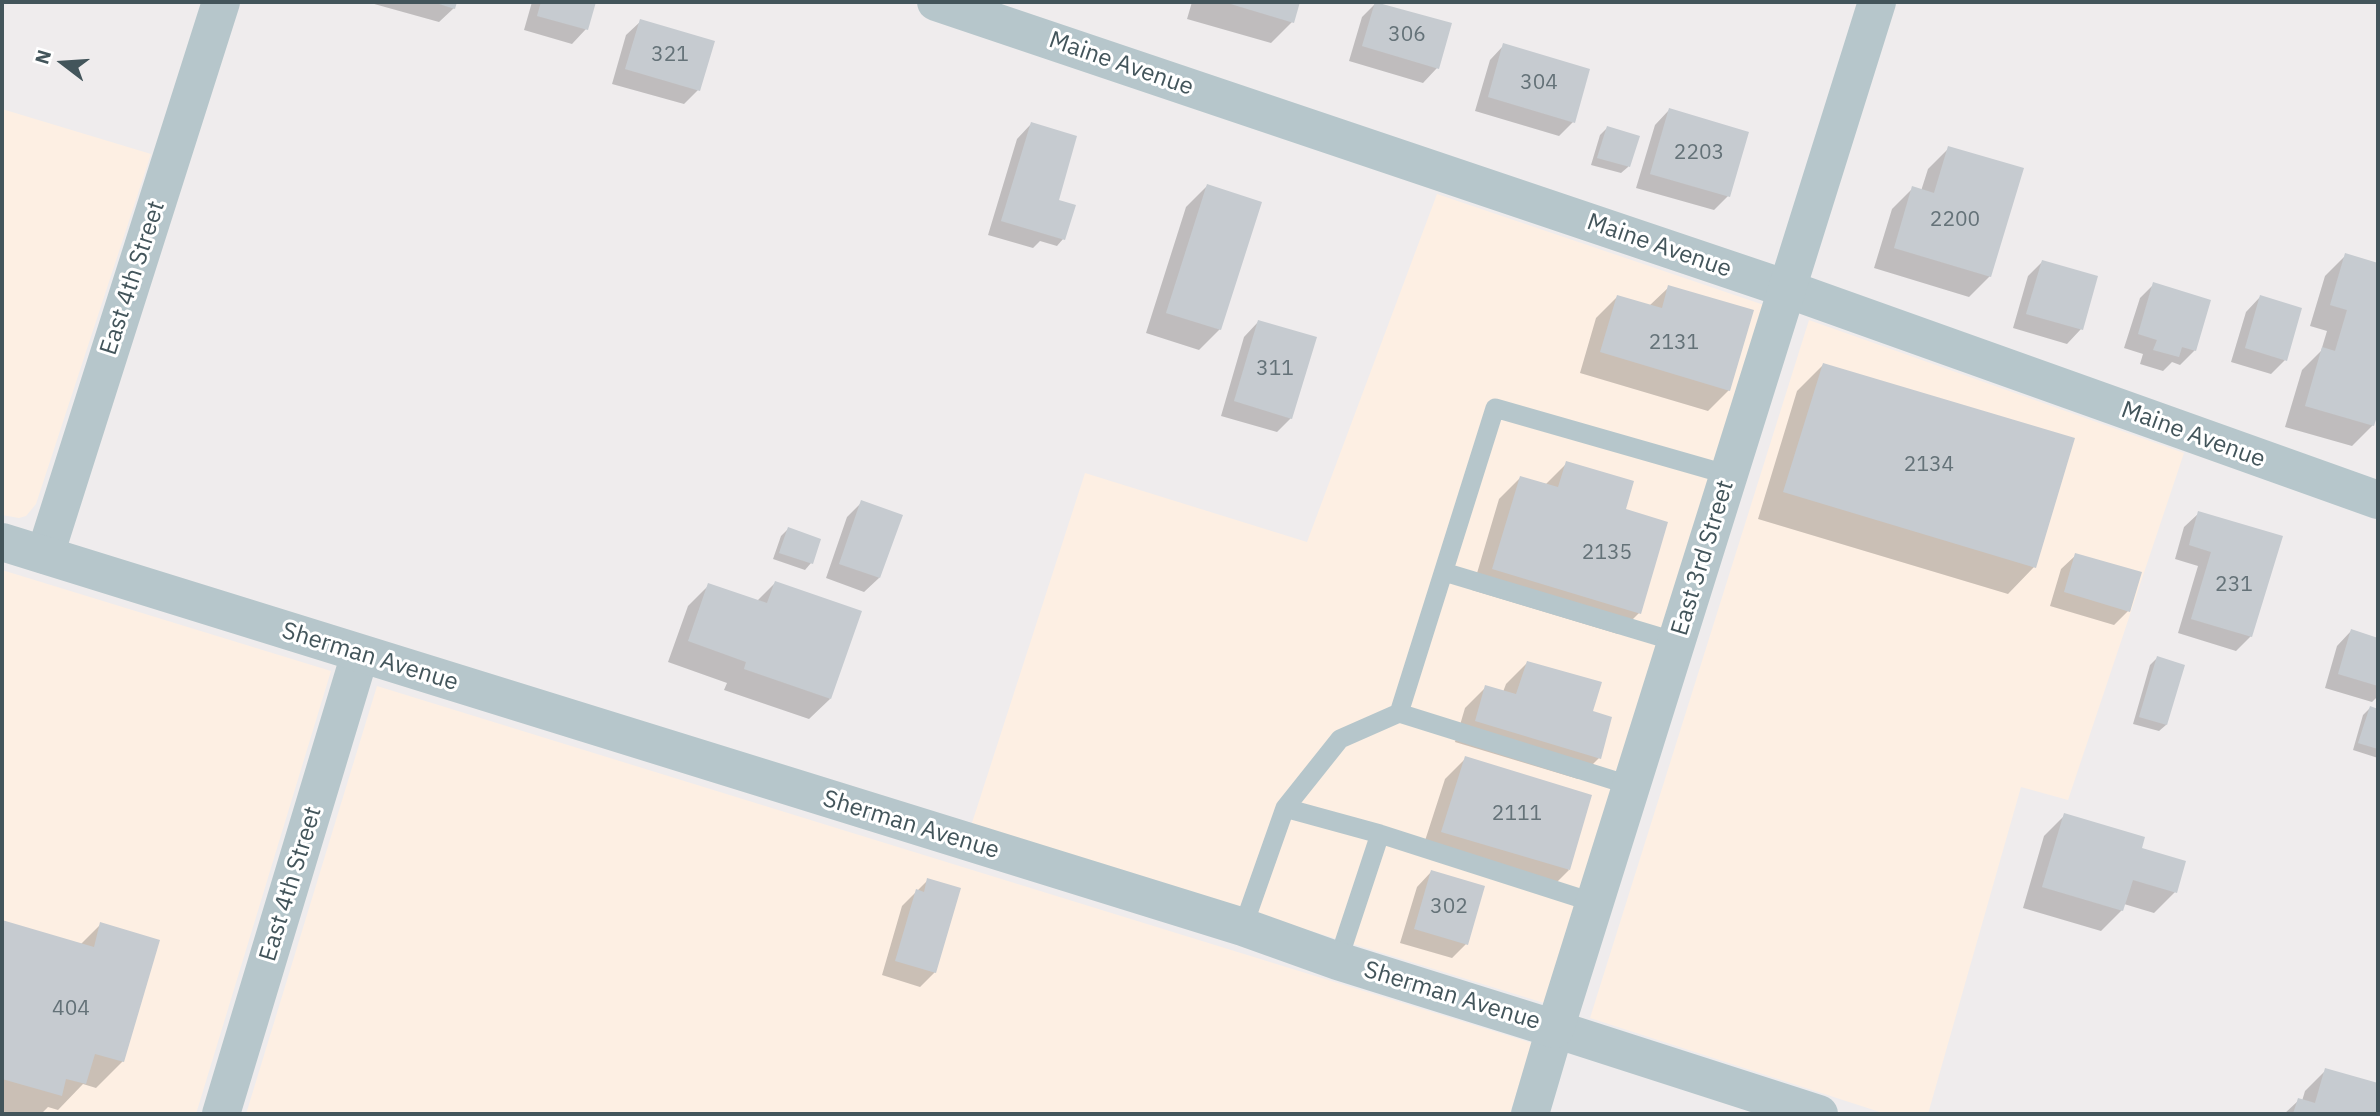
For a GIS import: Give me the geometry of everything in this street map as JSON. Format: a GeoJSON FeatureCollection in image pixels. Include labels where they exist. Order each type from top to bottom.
{"type":"FeatureCollection","features":[{"type":"Feature","properties":{"kind":"street","name":"East 4th Street"},"geometry":{"type":"LineString","coordinates":[[45,555],[220,2]]}},
{"type":"Feature","properties":{"kind":"street","name":"Maine Avenue"},"geometry":{"type":"LineString","coordinates":[[936,2],[1787,289],[2378,500]]}},
{"type":"Feature","properties":{"kind":"street","name":"East 3rd Street"},"geometry":{"type":"LineString","coordinates":[[1530,1114],[1877,2]]}},
{"type":"Feature","properties":{"kind":"street","name":"Sherman Avenue"},"geometry":{"type":"LineString","coordinates":[[2,542],[1243,927],[1338,961],[1819,1114]]}},
{"type":"Feature","properties":{"kind":"street","name":"East 4th Street"},"geometry":{"type":"LineString","coordinates":[[221,1114],[360,654]]}},
{"type":"Feature","properties":{"kind":"lane"},"geometry":{"type":"LineString","coordinates":[[1399,713],[1495,408],[1729,475]]}},
{"type":"Feature","properties":{"kind":"lane"},"geometry":{"type":"LineString","coordinates":[[1444,572],[1677,642]]}},
{"type":"Feature","properties":{"kind":"lane"},"geometry":{"type":"LineString","coordinates":[[1243,927],[1285,808],[1340,739],[1399,713],[1632,786]]}},
{"type":"Feature","properties":{"kind":"lane"},"geometry":{"type":"LineString","coordinates":[[1285,808],[1380,834],[1595,902]]}},
{"type":"Feature","properties":{"kind":"lane"},"geometry":{"type":"LineString","coordinates":[[1338,961],[1380,834]]}},
{"type":"Feature","properties":{"kind":"shaded area"},"geometry":{"type":"Polygon","coordinates":[[[2,109],[151,154],[36,504],[26,516],[19,518],[2,515],[2,109]]]}},
{"type":"Feature","properties":{"kind":"shaded area"},"geometry":{"type":"Polygon","coordinates":[[[1437,194],[1764,305],[1544,1003],[971,826],[1085,473],[1307,542],[1437,194]]]}},
{"type":"Feature","properties":{"kind":"shaded area"},"geometry":{"type":"Polygon","coordinates":[[[1809,320],[2184,453],[2068,800],[2021,787],[1928,1114],[1886,1114],[1590,1018],[1809,320]]]}},
{"type":"Feature","properties":{"kind":"shaded area"},"geometry":{"type":"Polygon","coordinates":[[[2,570],[331,671],[196,1114],[2,1114],[2,570]]]}},
{"type":"Feature","properties":{"kind":"shaded area"},"geometry":{"type":"Polygon","coordinates":[[[377,686],[1532,1043],[1510,1114],[246,1114],[377,686]]]}},
{"type":"Feature","properties":{"kind":"building"},"geometry":{"type":"Polygon","coordinates":[[[433,2],[457,2],[455,9],[433,2]]]}},
{"type":"Feature","properties":{"kind":"building"},"geometry":{"type":"Polygon","coordinates":[[[541,2],[596,2],[588,30],[537,16],[541,2]]]}},
{"type":"Feature","properties":{"kind":"building"},"geometry":{"type":"Polygon","coordinates":[[[1224,2],[1300,2],[1294,23],[1224,2]]]}},
{"type":"Feature","properties":{"kind":"building"},"geometry":{"type":"Polygon","coordinates":[[[1375,2],[1452,23],[1439,69],[1362,46],[1375,2]]]}},
{"type":"Feature","properties":{"kind":"building"},"geometry":{"type":"Polygon","coordinates":[[[640,19],[715,41],[700,91],[625,69],[640,19]]]}},
{"type":"Feature","properties":{"kind":"building"},"geometry":{"type":"Polygon","coordinates":[[[1503,43],[1590,69],[1575,123],[1488,97],[1503,43]]]}},
{"type":"Feature","properties":{"kind":"building"},"geometry":{"type":"Polygon","coordinates":[[[1669,108],[1749,132],[1730,197],[1650,174],[1669,108]]]}},
{"type":"Feature","properties":{"kind":"building"},"geometry":{"type":"Polygon","coordinates":[[[1031,122],[1077,136],[1059,200],[1076,205],[1065,240],[1001,221],[1031,122]]]}},
{"type":"Feature","properties":{"kind":"building"},"geometry":{"type":"Polygon","coordinates":[[[1607,126],[1640,136],[1630,167],[1597,158],[1607,126]]]}},
{"type":"Feature","properties":{"kind":"building"},"geometry":{"type":"Polygon","coordinates":[[[1948,146],[2024,168],[1991,277],[1894,248],[1912,186],[1934,193],[1948,146]]]}},
{"type":"Feature","properties":{"kind":"building"},"geometry":{"type":"Polygon","coordinates":[[[1207,184],[1262,202],[1221,330],[1166,313],[1207,184]]]}},
{"type":"Feature","properties":{"kind":"building"},"geometry":{"type":"Polygon","coordinates":[[[2345,253],[2378,263],[2378,413],[2374,426],[2305,406],[2322,347],[2335,351],[2347,310],[2330,305],[2345,253]]]}},
{"type":"Feature","properties":{"kind":"building"},"geometry":{"type":"Polygon","coordinates":[[[2042,260],[2098,276],[2083,330],[2026,314],[2042,260]]]}},
{"type":"Feature","properties":{"kind":"building"},"geometry":{"type":"Polygon","coordinates":[[[2153,282],[2211,300],[2196,351],[2182,347],[2179,357],[2153,350],[2157,340],[2138,334],[2153,282]]]}},
{"type":"Feature","properties":{"kind":"building"},"geometry":{"type":"Polygon","coordinates":[[[1668,285],[1754,310],[1730,391],[1600,352],[1617,295],[1662,308],[1668,285]]]}},
{"type":"Feature","properties":{"kind":"building"},"geometry":{"type":"Polygon","coordinates":[[[2260,295],[2302,308],[2287,361],[2245,348],[2260,295]]]}},
{"type":"Feature","properties":{"kind":"building"},"geometry":{"type":"Polygon","coordinates":[[[1258,320],[1317,337],[1292,419],[1234,401],[1258,320]]]}},
{"type":"Feature","properties":{"kind":"building"},"geometry":{"type":"Polygon","coordinates":[[[1823,363],[2075,438],[2036,568],[1783,492],[1823,363]]]}},
{"type":"Feature","properties":{"kind":"building"},"geometry":{"type":"Polygon","coordinates":[[[1566,461],[1634,481],[1626,509],[1668,522],[1641,614],[1492,569],[1520,476],[1558,487],[1566,461]]]}},
{"type":"Feature","properties":{"kind":"building"},"geometry":{"type":"Polygon","coordinates":[[[861,500],[903,515],[880,578],[839,564],[861,500]]]}},
{"type":"Feature","properties":{"kind":"building"},"geometry":{"type":"Polygon","coordinates":[[[2198,511],[2283,536],[2252,637],[2191,619],[2211,552],[2189,545],[2198,511]]]}},
{"type":"Feature","properties":{"kind":"building"},"geometry":{"type":"Polygon","coordinates":[[[788,527],[821,539],[813,564],[779,553],[788,527]]]}},
{"type":"Feature","properties":{"kind":"building"},"geometry":{"type":"Polygon","coordinates":[[[2075,553],[2142,572],[2130,612],[2064,592],[2075,553]]]}},
{"type":"Feature","properties":{"kind":"building"},"geometry":{"type":"Polygon","coordinates":[[[775,581],[862,611],[831,699],[744,669],[746,662],[688,641],[708,583],[767,603],[775,581]]]}},
{"type":"Feature","properties":{"kind":"building"},"geometry":{"type":"Polygon","coordinates":[[[2351,629],[2378,638],[2378,686],[2338,674],[2351,629]]]}},
{"type":"Feature","properties":{"kind":"building"},"geometry":{"type":"Polygon","coordinates":[[[2157,656],[2185,665],[2167,725],[2139,717],[2157,656]]]}},
{"type":"Feature","properties":{"kind":"building"},"geometry":{"type":"Polygon","coordinates":[[[1527,661],[1602,682],[1593,711],[1612,717],[1601,759],[1475,721],[1485,685],[1516,694],[1527,661]]]}},
{"type":"Feature","properties":{"kind":"building"},"geometry":{"type":"Polygon","coordinates":[[[2370,706],[2378,709],[2378,749],[2358,743],[2370,706]]]}},
{"type":"Feature","properties":{"kind":"building"},"geometry":{"type":"Polygon","coordinates":[[[1465,756],[1592,795],[1570,870],[1441,832],[1465,756]]]}},
{"type":"Feature","properties":{"kind":"building"},"geometry":{"type":"Polygon","coordinates":[[[2064,813],[2145,837],[2142,848],[2186,861],[2177,893],[2133,880],[2123,911],[2042,887],[2064,813]]]}},
{"type":"Feature","properties":{"kind":"building"},"geometry":{"type":"Polygon","coordinates":[[[1431,870],[1485,886],[1468,945],[1414,929],[1431,870]]]}},
{"type":"Feature","properties":{"kind":"building"},"geometry":{"type":"Polygon","coordinates":[[[927,878],[961,888],[936,973],[895,961],[916,889],[924,892],[927,878]]]}},
{"type":"Feature","properties":{"kind":"building"},"geometry":{"type":"Polygon","coordinates":[[[2,920],[94,947],[100,922],[160,940],[124,1062],[95,1054],[86,1084],[66,1079],[62,1096],[2,1079],[2,920]]]}},
{"type":"Feature","properties":{"kind":"building"},"geometry":{"type":"Polygon","coordinates":[[[2325,1068],[2378,1083],[2377,1114],[2293,1114],[2298,1098],[2315,1103],[2325,1068]]]}}]}
